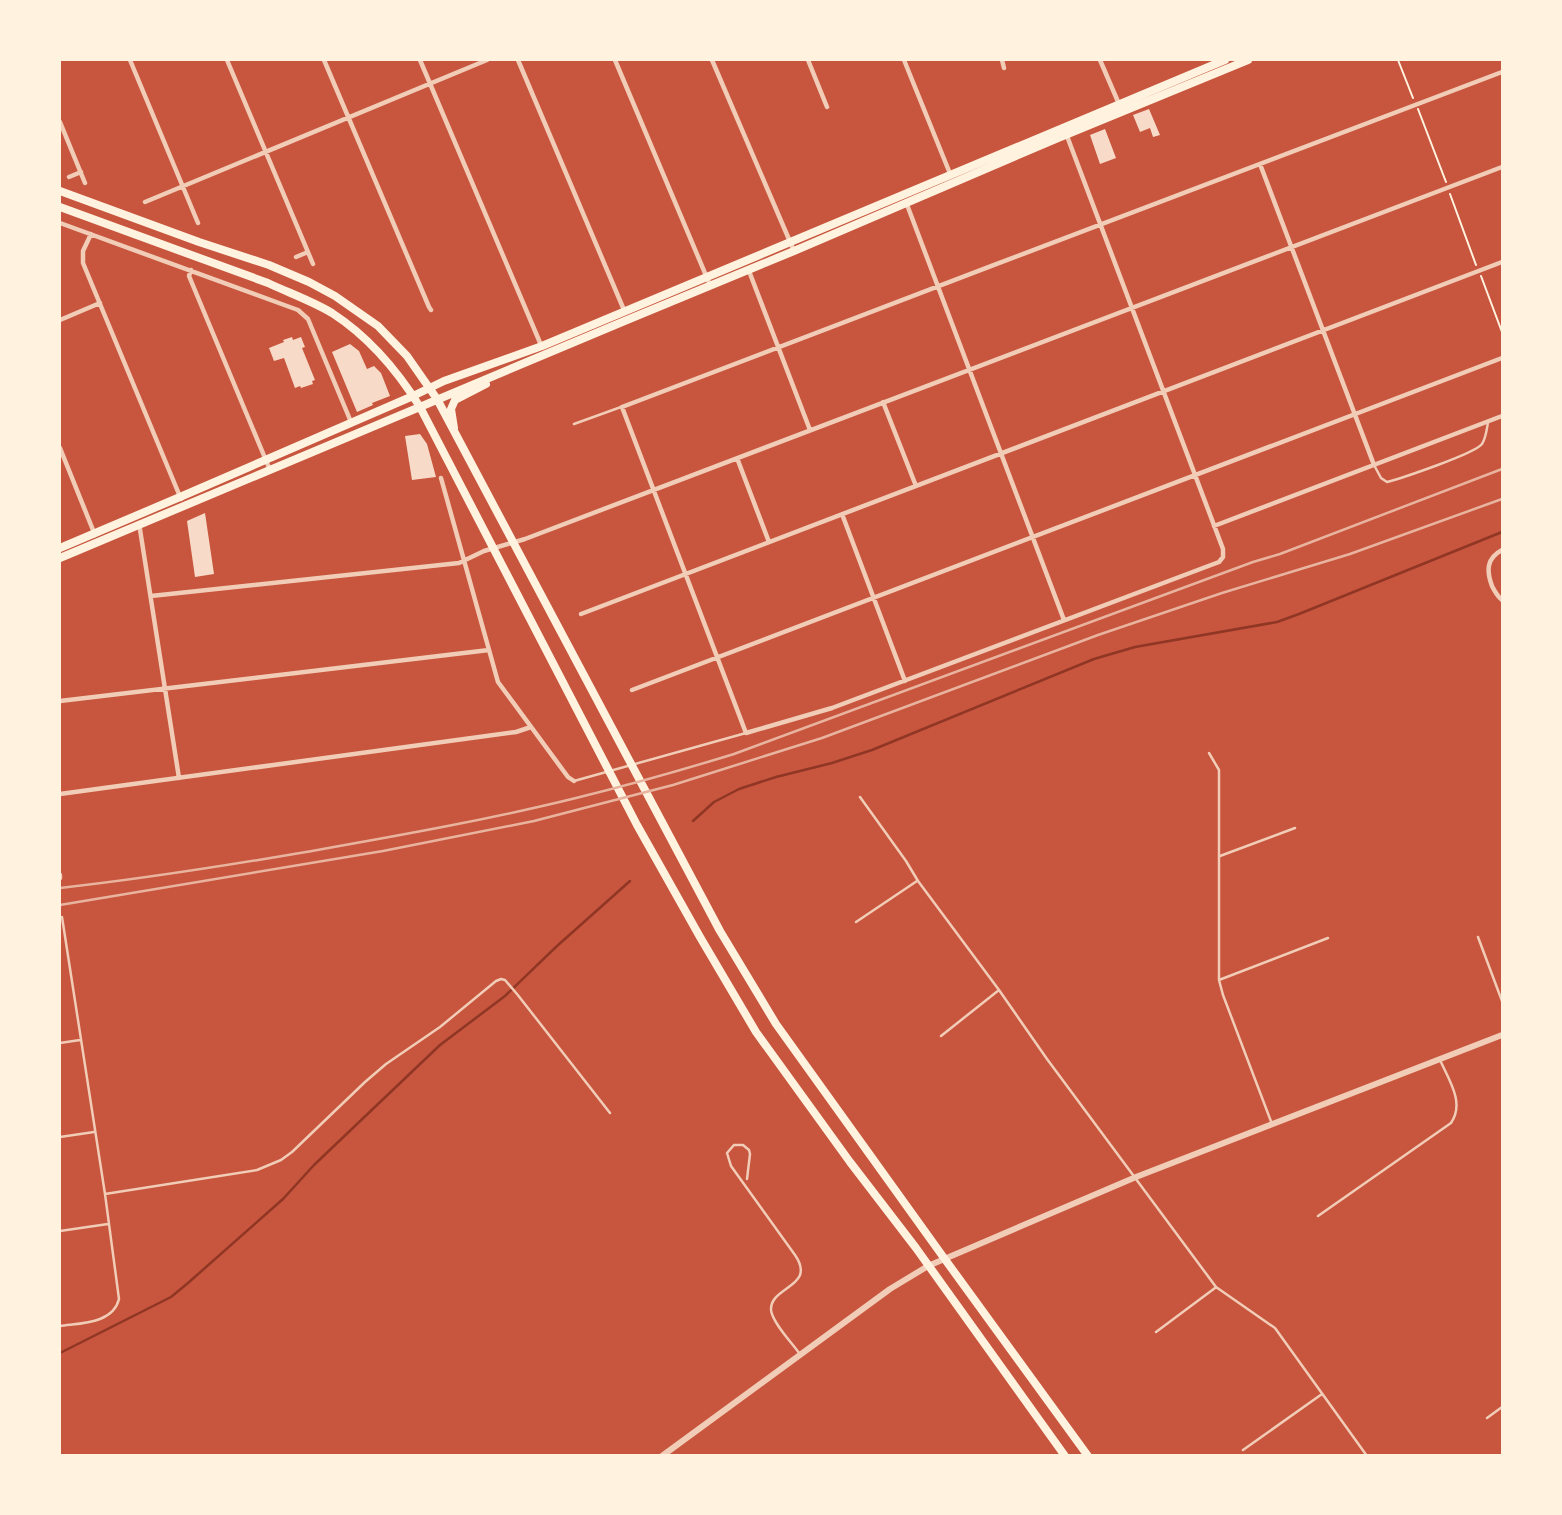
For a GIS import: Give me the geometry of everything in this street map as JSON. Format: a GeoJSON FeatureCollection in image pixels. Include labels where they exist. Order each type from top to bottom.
{"type":"FeatureCollection","features":[{"type":"Feature","properties":{"kind":"main road"},"geometry":{"type":"LineString","coordinates":[[1121,108],[1225,60]]}},
{"type":"Feature","properties":{"kind":"main road"},"geometry":{"type":"LineString","coordinates":[[60,548],[472,370],[625,315],[746,265],[790,242],[953,179],[1065,130],[1248,60]]}},
{"type":"Feature","properties":{"kind":"main road"},"geometry":{"type":"LineString","coordinates":[[60,191],[269,265],[309,282],[379,326],[407,356],[437,399],[720,930],[776,1024],[1088,1455]]}},
{"type":"Feature","properties":{"kind":"main road"},"geometry":{"type":"LineString","coordinates":[[746,265],[794,251],[904,198]]}},
{"type":"Feature","properties":{"kind":"main road"},"geometry":{"type":"LineString","coordinates":[[60,207],[268,283],[323,309],[351,327],[383,356],[420,407],[637,825],[756,1032],[1065,1455]]}},
{"type":"Feature","properties":{"kind":"main road"},"geometry":{"type":"LineString","coordinates":[[60,558],[545,355],[625,315]]}},
{"type":"Feature","properties":{"kind":"main road"},"geometry":{"type":"LineString","coordinates":[[455,434],[451,409],[455,400],[484,386],[499,374]]}},
{"type":"Feature","properties":{"kind":"street"},"geometry":{"type":"LineString","coordinates":[[130,60],[198,223]]}},
{"type":"Feature","properties":{"kind":"street"},"geometry":{"type":"LineString","coordinates":[[227,60],[313,264]]}},
{"type":"Feature","properties":{"kind":"street"},"geometry":{"type":"LineString","coordinates":[[324,60],[431,310]]}},
{"type":"Feature","properties":{"kind":"street"},"geometry":{"type":"LineString","coordinates":[[420,60],[545,355]]}},
{"type":"Feature","properties":{"kind":"street"},"geometry":{"type":"LineString","coordinates":[[145,202],[487,60]]}},
{"type":"Feature","properties":{"kind":"street"},"geometry":{"type":"LineString","coordinates":[[518,60],[625,315]]}},
{"type":"Feature","properties":{"kind":"street"},"geometry":{"type":"LineString","coordinates":[[615,60],[708,281]]}},
{"type":"Feature","properties":{"kind":"street"},"geometry":{"type":"LineString","coordinates":[[712,60],[794,251]]}},
{"type":"Feature","properties":{"kind":"street"},"geometry":{"type":"LineString","coordinates":[[808,60],[827,107]]}},
{"type":"Feature","properties":{"kind":"street"},"geometry":{"type":"LineString","coordinates":[[904,60],[953,179]]}},
{"type":"Feature","properties":{"kind":"street"},"geometry":{"type":"LineString","coordinates":[[1002,60],[1003,68]]}},
{"type":"Feature","properties":{"kind":"street"},"geometry":{"type":"LineString","coordinates":[[1100,60],[1121,108]]}},
{"type":"Feature","properties":{"kind":"street"},"geometry":{"type":"LineString","coordinates":[[1065,130],[1101,225],[1132,308],[1164,391],[1214,526],[1224,554],[1222,560],[832,708],[746,733],[622,407],[1101,225],[1260,164],[1503,72]]}},
{"type":"Feature","properties":{"kind":"street"},"geometry":{"type":"LineString","coordinates":[[60,121],[85,183]]}},
{"type":"Feature","properties":{"kind":"street"},"geometry":{"type":"LineString","coordinates":[[1260,164],[1374,465]]}},
{"type":"Feature","properties":{"kind":"street"},"geometry":{"type":"LineString","coordinates":[[151,596],[460,564],[493,549],[1503,167]]}},
{"type":"Feature","properties":{"kind":"street"},"geometry":{"type":"LineString","coordinates":[[69,177],[81,172]]}},
{"type":"Feature","properties":{"kind":"street"},"geometry":{"type":"LineString","coordinates":[[904,198],[1064,620]]}},
{"type":"Feature","properties":{"kind":"street"},"geometry":{"type":"LineString","coordinates":[[60,223],[305,314],[351,422]]}},
{"type":"Feature","properties":{"kind":"street"},"geometry":{"type":"LineString","coordinates":[[91,234],[82,256],[185,506]]}},
{"type":"Feature","properties":{"kind":"street"},"geometry":{"type":"LineString","coordinates":[[296,257],[308,252]]}},
{"type":"Feature","properties":{"kind":"street"},"geometry":{"type":"LineString","coordinates":[[581,614],[1503,262]]}},
{"type":"Feature","properties":{"kind":"street"},"geometry":{"type":"LineString","coordinates":[[746,265],[810,430]]}},
{"type":"Feature","properties":{"kind":"street"},"geometry":{"type":"LineString","coordinates":[[191,270],[189,276],[271,470]]}},
{"type":"Feature","properties":{"kind":"street"},"geometry":{"type":"LineString","coordinates":[[60,320],[100,303]]}},
{"type":"Feature","properties":{"kind":"street"},"geometry":{"type":"LineString","coordinates":[[632,690],[1503,358]]}},
{"type":"Feature","properties":{"kind":"street"},"geometry":{"type":"LineString","coordinates":[[883,402],[916,487]]}},
{"type":"Feature","properties":{"kind":"street"},"geometry":{"type":"LineString","coordinates":[[1214,526],[1503,416]]}},
{"type":"Feature","properties":{"kind":"street"},"geometry":{"type":"LineString","coordinates":[[60,448],[99,542]]}},
{"type":"Feature","properties":{"kind":"street"},"geometry":{"type":"LineString","coordinates":[[737,458],[769,542]]}},
{"type":"Feature","properties":{"kind":"street"},"geometry":{"type":"LineString","coordinates":[[441,478],[498,682],[568,777],[574,781]]}},
{"type":"Feature","properties":{"kind":"street"},"geometry":{"type":"LineString","coordinates":[[842,514],[905,681]]}},
{"type":"Feature","properties":{"kind":"street"},"geometry":{"type":"LineString","coordinates":[[136,515],[140,526],[179,778]]}},
{"type":"Feature","properties":{"kind":"street"},"geometry":{"type":"LineString","coordinates":[[1503,550],[1496,553],[1487,569],[1494,591],[1503,600]]}},
{"type":"Feature","properties":{"kind":"street"},"geometry":{"type":"LineString","coordinates":[[60,701],[489,649]]}},
{"type":"Feature","properties":{"kind":"street"},"geometry":{"type":"LineString","coordinates":[[60,794],[516,732],[531,727]]}},
{"type":"Feature","properties":{"kind":"street"},"geometry":{"type":"LineString","coordinates":[[662,1455],[890,1289],[944,1258],[1136,1177],[1503,1035]]}},
{"type":"Feature","properties":{"kind":"lane"},"geometry":{"type":"LineString","coordinates":[[575,424],[622,407]]}},
{"type":"Feature","properties":{"kind":"lane"},"geometry":{"type":"LineString","coordinates":[[1374,465],[1381,478],[1387,482],[1419,472],[1476,448],[1484,440],[1488,421]]}},
{"type":"Feature","properties":{"kind":"lane"},"geometry":{"type":"LineString","coordinates":[[574,781],[746,733]]}},
{"type":"Feature","properties":{"kind":"lane"},"geometry":{"type":"LineString","coordinates":[[1209,753],[1219,770],[1219,980],[1272,1124]]}},
{"type":"Feature","properties":{"kind":"lane"},"geometry":{"type":"LineString","coordinates":[[860,797],[1047,1059],[1216,1287],[1275,1328],[1367,1455]]}},
{"type":"Feature","properties":{"kind":"lane"},"geometry":{"type":"LineString","coordinates":[[1220,856],[1295,828]]}},
{"type":"Feature","properties":{"kind":"lane"},"geometry":{"type":"LineString","coordinates":[[856,922],[918,881]]}},
{"type":"Feature","properties":{"kind":"lane"},"geometry":{"type":"LineString","coordinates":[[60,1326],[104,1318],[117,1307],[119,1299],[62,917]]}},
{"type":"Feature","properties":{"kind":"lane"},"geometry":{"type":"LineString","coordinates":[[1478,937],[1503,1001]]}},
{"type":"Feature","properties":{"kind":"lane"},"geometry":{"type":"LineString","coordinates":[[1219,980],[1328,938]]}},
{"type":"Feature","properties":{"kind":"lane"},"geometry":{"type":"LineString","coordinates":[[105,1194],[257,1170],[281,1160],[386,1064],[440,1027],[496,981],[503,979],[610,1113]]}},
{"type":"Feature","properties":{"kind":"lane"},"geometry":{"type":"LineString","coordinates":[[941,1036],[999,990]]}},
{"type":"Feature","properties":{"kind":"lane"},"geometry":{"type":"LineString","coordinates":[[60,1043],[80,1040]]}},
{"type":"Feature","properties":{"kind":"lane"},"geometry":{"type":"LineString","coordinates":[[1318,1216],[1451,1123],[1456,1116],[1457,1100],[1440,1059]]}},
{"type":"Feature","properties":{"kind":"lane"},"geometry":{"type":"LineString","coordinates":[[60,1137],[95,1132]]}},
{"type":"Feature","properties":{"kind":"lane"},"geometry":{"type":"LineString","coordinates":[[747,1179],[749,1150],[743,1145],[734,1145],[728,1151],[729,1162],[799,1260],[800,1275],[773,1301],[771,1309],[776,1322],[800,1354]]}},
{"type":"Feature","properties":{"kind":"lane"},"geometry":{"type":"LineString","coordinates":[[60,1231],[109,1224]]}},
{"type":"Feature","properties":{"kind":"lane"},"geometry":{"type":"LineString","coordinates":[[1156,1332],[1216,1287]]}},
{"type":"Feature","properties":{"kind":"lane"},"geometry":{"type":"LineString","coordinates":[[1243,1450],[1322,1394]]}},
{"type":"Feature","properties":{"kind":"lane"},"geometry":{"type":"LineString","coordinates":[[1488,1418],[1503,1407]]}},
{"type":"Feature","properties":{"kind":"path"},"geometry":{"type":"LineString","coordinates":[[1398,60],[1503,332]]}},
{"type":"Feature","properties":{"kind":"building"},"geometry":{"type":"Polygon","coordinates":[[[1149,109],[1160,135],[1153,137],[1150,128],[1140,132],[1133,115],[1149,109]]]}},
{"type":"Feature","properties":{"kind":"building"},"geometry":{"type":"Polygon","coordinates":[[[1105,129],[1116,158],[1100,164],[1090,135],[1105,129]]]}},
{"type":"Feature","properties":{"kind":"building"},"geometry":{"type":"Polygon","coordinates":[[[292,337],[293,340],[301,337],[305,347],[302,348],[315,380],[312,381],[313,384],[301,388],[295,388],[284,358],[274,361],[269,348],[292,337]]]}},
{"type":"Feature","properties":{"kind":"building"},"geometry":{"type":"Polygon","coordinates":[[[350,344],[359,351],[367,369],[374,366],[381,373],[390,396],[357,412],[332,352],[350,344]]]}},
{"type":"Feature","properties":{"kind":"building"},"geometry":{"type":"Polygon","coordinates":[[[420,434],[427,444],[436,477],[412,480],[405,436],[420,434]]]}},
{"type":"Feature","properties":{"kind":"building"},"geometry":{"type":"Polygon","coordinates":[[[205,513],[214,574],[195,577],[187,521],[205,513]]]}},
{"type":"Feature","properties":{"kind":"waterway"},"geometry":{"type":"LineString","coordinates":[[693,821],[714,802],[739,789],[872,750],[1094,659],[1135,647],[1277,622],[1502,532]]}},
{"type":"Feature","properties":{"kind":"waterway"},"geometry":{"type":"LineString","coordinates":[[60,1353],[171,1297],[188,1283],[283,1199],[314,1165],[440,1045],[505,996],[630,881]]}},
{"type":"Feature","properties":{"kind":"railway"},"geometry":{"type":"LineString","coordinates":[[60,888],[214,867],[408,834],[543,806],[675,772],[734,754],[1280,554],[1502,469]]}},
{"type":"Feature","properties":{"kind":"railway"},"geometry":{"type":"LineString","coordinates":[[60,905],[383,851],[534,821],[673,785],[822,738],[1098,635],[1350,554],[1502,499]]}}]}
